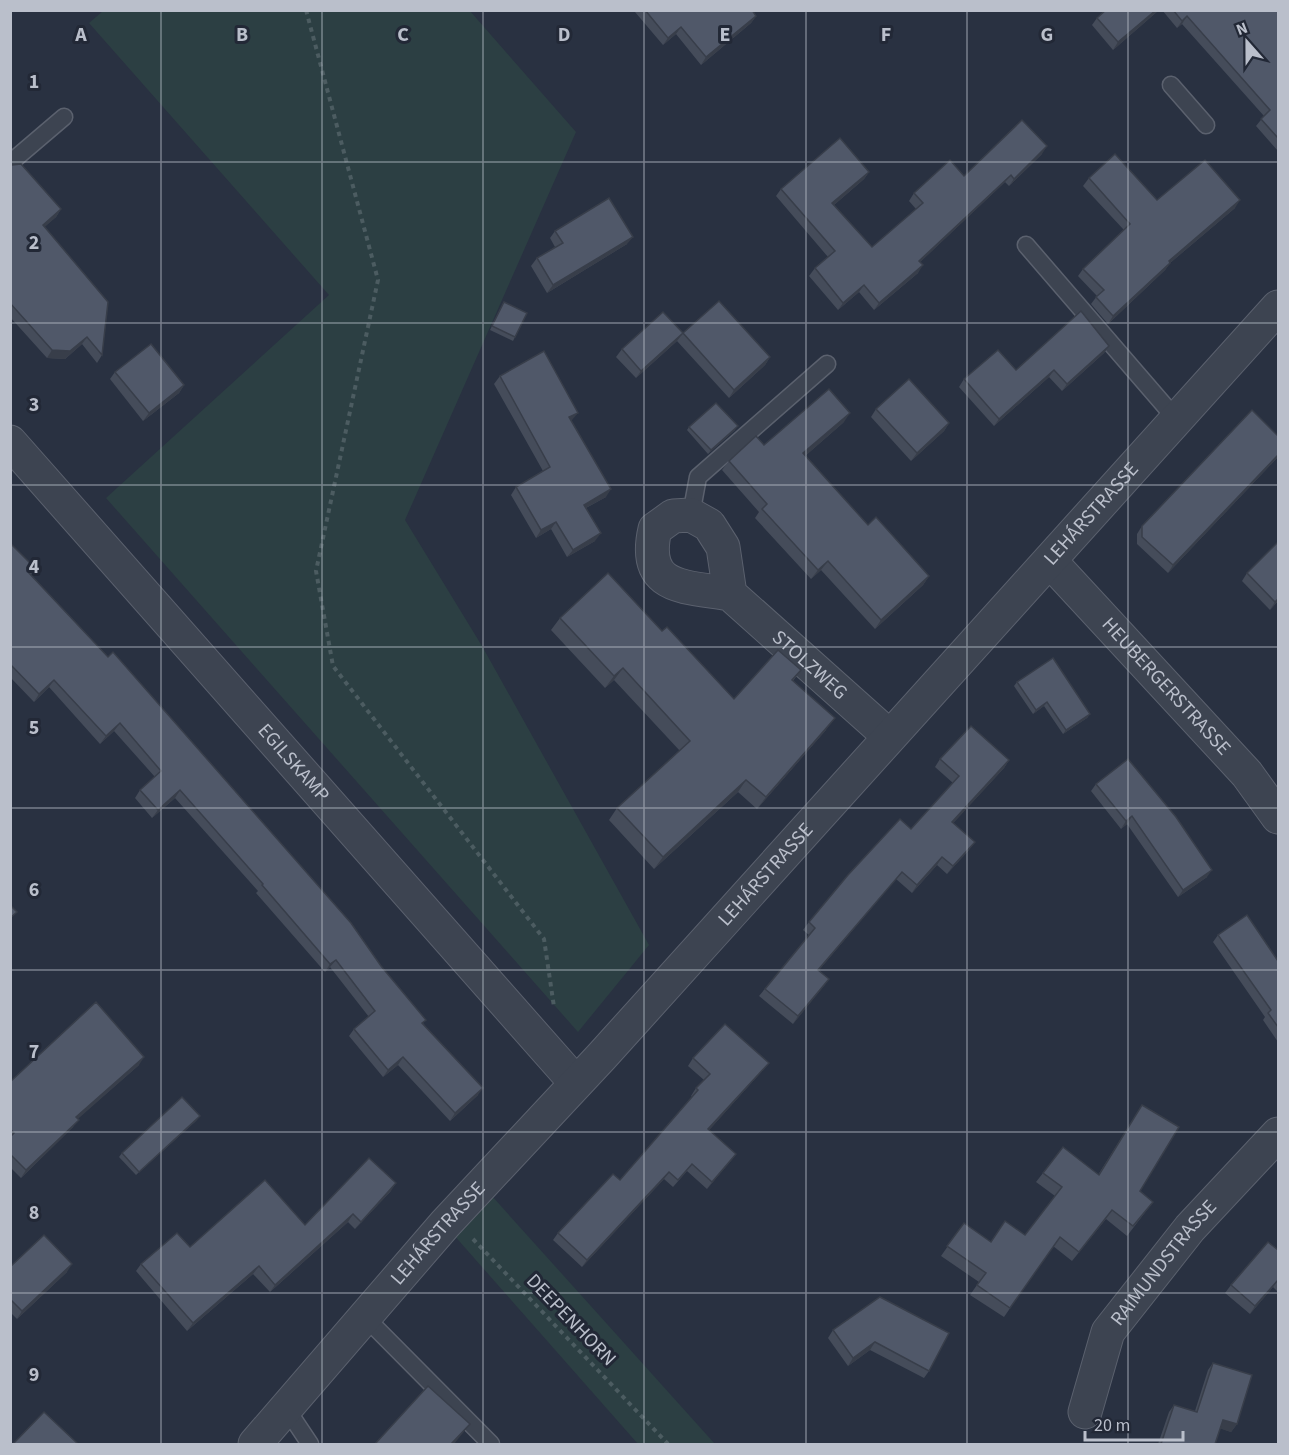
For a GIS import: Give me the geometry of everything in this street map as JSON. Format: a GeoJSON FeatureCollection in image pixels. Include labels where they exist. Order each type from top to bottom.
{"type":"FeatureCollection","features":[{"type":"Feature","properties":{"kind":"street","name":"LEHÁRSTRASSE"},"geometry":{"type":"LineString","coordinates":[[255,1444],[452,1217],[1050,561],[1278,307]]}},
{"type":"Feature","properties":{"kind":"street","name":"EGILSKAMP"},"geometry":{"type":"LineString","coordinates":[[12,445],[576,1083]]}},
{"type":"Feature","properties":{"kind":"street"},"geometry":{"type":"LineString","coordinates":[[692,515],[709,525],[723,547],[730,594]]}},
{"type":"Feature","properties":{"kind":"street","name":"STOLZWEG"},"geometry":{"type":"LineString","coordinates":[[692,515],[673,516],[655,529],[650,551],[654,568],[665,579],[730,594],[889,736]]}},
{"type":"Feature","properties":{"kind":"street","name":"HEUBERGERSTRASSE"},"geometry":{"type":"LineString","coordinates":[[1050,561],[1247,774],[1278,817]]}},
{"type":"Feature","properties":{"kind":"street","name":"RAIMUNDSTRASSE"},"geometry":{"type":"LineString","coordinates":[[1085,1412],[1108,1332],[1190,1228],[1278,1134]]}},
{"type":"Feature","properties":{"kind":"lane"},"geometry":{"type":"LineString","coordinates":[[1171,86],[1206,124]]}},
{"type":"Feature","properties":{"kind":"lane"},"geometry":{"type":"LineString","coordinates":[[10,163],[64,117]]}},
{"type":"Feature","properties":{"kind":"lane"},"geometry":{"type":"LineString","coordinates":[[1026,246],[1177,420]]}},
{"type":"Feature","properties":{"kind":"lane"},"geometry":{"type":"LineString","coordinates":[[692,515],[698,477],[827,364]]}},
{"type":"Feature","properties":{"kind":"lane"},"geometry":{"type":"LineString","coordinates":[[365,1317],[491,1444]]}},
{"type":"Feature","properties":{"kind":"lane"},"geometry":{"type":"LineString","coordinates":[[286,1408],[310,1444]]}},
{"type":"Feature","properties":{"kind":"path"},"geometry":{"type":"LineString","coordinates":[[306,10],[378,280],[316,571],[333,666],[544,939],[554,1009]]}},
{"type":"Feature","properties":{"kind":"path","name":"DEEPENHORN"},"geometry":{"type":"LineString","coordinates":[[452,1217],[668,1444]]}},
{"type":"Feature","properties":{"kind":"green space"},"geometry":{"type":"Polygon","coordinates":[[[103,11],[470,11],[576,132],[405,520],[482,646],[649,945],[578,1032],[106,498],[329,295],[89,23],[103,11]]]}},
{"type":"Feature","properties":{"kind":"green space"},"geometry":{"type":"Polygon","coordinates":[[[482,1185],[715,1444],[638,1444],[445,1225],[482,1185]]]}},
{"type":"Feature","properties":{"kind":"building"},"geometry":{"type":"Polygon","coordinates":[[[645,10],[752,10],[756,16],[706,57],[681,27],[668,38],[645,10]]]}},
{"type":"Feature","properties":{"kind":"building"},"geometry":{"type":"Polygon","coordinates":[[[1106,10],[1156,10],[1118,42],[1097,18],[1106,10]]]}},
{"type":"Feature","properties":{"kind":"building"},"geometry":{"type":"Polygon","coordinates":[[[1173,10],[1278,10],[1278,138],[1261,119],[1270,110],[1187,16],[1182,21],[1173,10]]]}},
{"type":"Feature","properties":{"kind":"building"},"geometry":{"type":"Polygon","coordinates":[[[1022,120],[1047,146],[1014,179],[1011,175],[919,261],[923,265],[879,303],[864,285],[843,303],[815,268],[835,251],[781,189],[840,138],[869,172],[832,203],[872,247],[923,203],[914,193],[950,160],[964,176],[1022,120]]]}},
{"type":"Feature","properties":{"kind":"building"},"geometry":{"type":"Polygon","coordinates":[[[1115,154],[1157,200],[1205,160],[1240,200],[1169,261],[1170,263],[1113,316],[1096,297],[1104,290],[1083,269],[1130,224],[1089,178],[1115,154]]]}},
{"type":"Feature","properties":{"kind":"building"},"geometry":{"type":"Polygon","coordinates":[[[10,164],[21,164],[61,209],[43,225],[108,302],[102,355],[87,337],[70,351],[52,350],[10,303],[10,164]]]}},
{"type":"Feature","properties":{"kind":"building"},"geometry":{"type":"Polygon","coordinates":[[[609,198],[633,237],[553,285],[537,258],[563,243],[555,231],[609,198]]]}},
{"type":"Feature","properties":{"kind":"building"},"geometry":{"type":"Polygon","coordinates":[[[719,301],[770,357],[734,390],[683,333],[719,301]]]}},
{"type":"Feature","properties":{"kind":"building"},"geometry":{"type":"Polygon","coordinates":[[[504,302],[527,313],[515,337],[492,326],[504,302]]]}},
{"type":"Feature","properties":{"kind":"building"},"geometry":{"type":"Polygon","coordinates":[[[1081,311],[1109,346],[1067,384],[1054,370],[999,419],[964,379],[998,350],[1016,370],[1081,311]]]}},
{"type":"Feature","properties":{"kind":"building"},"geometry":{"type":"Polygon","coordinates":[[[663,312],[683,333],[641,371],[622,349],[663,312]]]}},
{"type":"Feature","properties":{"kind":"building"},"geometry":{"type":"Polygon","coordinates":[[[151,344],[184,385],[149,413],[115,372],[151,344]]]}},
{"type":"Feature","properties":{"kind":"building"},"geometry":{"type":"Polygon","coordinates":[[[544,351],[578,413],[569,417],[611,489],[584,505],[601,533],[573,550],[556,522],[541,530],[516,487],[550,467],[500,376],[544,351]]]}},
{"type":"Feature","properties":{"kind":"building"},"geometry":{"type":"Polygon","coordinates":[[[909,379],[949,423],[917,453],[876,409],[909,379]]]}},
{"type":"Feature","properties":{"kind":"building"},"geometry":{"type":"Polygon","coordinates":[[[829,389],[850,413],[803,453],[868,525],[876,517],[929,576],[881,620],[828,561],[818,570],[762,509],[767,504],[729,461],[756,436],[764,445],[829,389]]]}},
{"type":"Feature","properties":{"kind":"building"},"geometry":{"type":"Polygon","coordinates":[[[716,403],[738,426],[711,450],[689,427],[716,403]]]}},
{"type":"Feature","properties":{"kind":"building"},"geometry":{"type":"Polygon","coordinates":[[[1252,410],[1278,436],[1278,455],[1173,565],[1142,537],[1142,526],[1252,410]]]}},
{"type":"Feature","properties":{"kind":"building"},"geometry":{"type":"Polygon","coordinates":[[[1278,542],[1278,599],[1275,602],[1247,573],[1278,542]]]}},
{"type":"Feature","properties":{"kind":"building"},"geometry":{"type":"Polygon","coordinates":[[[10,543],[35,568],[29,573],[108,657],[113,652],[351,923],[381,966],[426,1020],[422,1023],[483,1088],[455,1113],[403,1057],[388,1070],[354,1029],[375,1011],[336,960],[330,964],[180,790],[158,810],[140,790],[161,771],[120,723],[106,736],[54,680],[39,694],[10,664],[10,543]]]}},
{"type":"Feature","properties":{"kind":"building"},"geometry":{"type":"Polygon","coordinates":[[[608,573],[662,631],[667,627],[734,699],[778,650],[801,670],[792,680],[835,718],[766,797],[746,780],[663,857],[617,808],[690,741],[623,668],[614,676],[560,618],[608,573]]]}},
{"type":"Feature","properties":{"kind":"building"},"geometry":{"type":"Polygon","coordinates":[[[1053,658],[1090,714],[1066,730],[1047,702],[1036,710],[1017,682],[1053,658]]]}},
{"type":"Feature","properties":{"kind":"building"},"geometry":{"type":"Polygon","coordinates":[[[971,726],[1009,760],[952,822],[975,842],[953,866],[942,857],[917,885],[902,872],[818,970],[829,979],[798,1016],[765,989],[815,928],[809,922],[848,875],[900,819],[911,829],[959,776],[940,759],[971,726]]]}},
{"type":"Feature","properties":{"kind":"building"},"geometry":{"type":"Polygon","coordinates":[[[1128,759],[1176,817],[1212,870],[1183,890],[1132,816],[1126,821],[1096,784],[1128,759]]]}},
{"type":"Feature","properties":{"kind":"building"},"geometry":{"type":"Polygon","coordinates":[[[10,905],[17,912],[10,918],[10,905]]]}},
{"type":"Feature","properties":{"kind":"building"},"geometry":{"type":"Polygon","coordinates":[[[1247,915],[1278,961],[1278,1027],[1268,1013],[1271,1010],[1218,935],[1247,915]]]}},
{"type":"Feature","properties":{"kind":"building"},"geometry":{"type":"Polygon","coordinates":[[[96,1002],[144,1057],[76,1117],[79,1120],[26,1170],[10,1154],[10,1137],[14,1133],[10,1129],[10,1082],[96,1002]]]}},
{"type":"Feature","properties":{"kind":"building"},"geometry":{"type":"Polygon","coordinates":[[[725,1024],[769,1063],[708,1129],[736,1154],[712,1182],[692,1164],[678,1180],[669,1172],[587,1260],[558,1233],[613,1174],[620,1180],[698,1090],[696,1088],[710,1074],[693,1058],[725,1024]]]}},
{"type":"Feature","properties":{"kind":"building"},"geometry":{"type":"Polygon","coordinates":[[[182,1097],[200,1116],[139,1172],[122,1153],[182,1097]]]}},
{"type":"Feature","properties":{"kind":"building"},"geometry":{"type":"Polygon","coordinates":[[[1142,1105],[1179,1127],[1140,1191],[1153,1202],[1133,1226],[1112,1210],[1079,1252],[1060,1237],[1010,1308],[977,1285],[986,1273],[947,1246],[964,1223],[991,1242],[1005,1221],[1025,1235],[1062,1187],[1043,1173],[1063,1147],[1099,1175],[1142,1105]]]}},
{"type":"Feature","properties":{"kind":"building"},"geometry":{"type":"Polygon","coordinates":[[[369,1158],[396,1183],[361,1222],[353,1214],[275,1285],[259,1266],[193,1323],[141,1264],[177,1233],[190,1247],[265,1180],[305,1225],[369,1158]]]}},
{"type":"Feature","properties":{"kind":"building"},"geometry":{"type":"Polygon","coordinates":[[[44,1235],[72,1264],[22,1311],[10,1299],[10,1267],[44,1235]]]}},
{"type":"Feature","properties":{"kind":"building"},"geometry":{"type":"Polygon","coordinates":[[[1268,1242],[1278,1250],[1278,1280],[1255,1306],[1231,1285],[1268,1242]]]}},
{"type":"Feature","properties":{"kind":"building"},"geometry":{"type":"Polygon","coordinates":[[[880,1297],[949,1333],[929,1371],[875,1342],[853,1358],[833,1330],[880,1297]]]}},
{"type":"Feature","properties":{"kind":"building"},"geometry":{"type":"Polygon","coordinates":[[[1213,1363],[1252,1375],[1237,1424],[1223,1420],[1215,1444],[1161,1444],[1174,1405],[1197,1412],[1213,1363]]]}},
{"type":"Feature","properties":{"kind":"building"},"geometry":{"type":"Polygon","coordinates":[[[428,1386],[470,1424],[451,1444],[375,1444],[428,1386]]]}},
{"type":"Feature","properties":{"kind":"building"},"geometry":{"type":"Polygon","coordinates":[[[44,1412],[78,1444],[13,1444],[44,1412]]]}}]}
